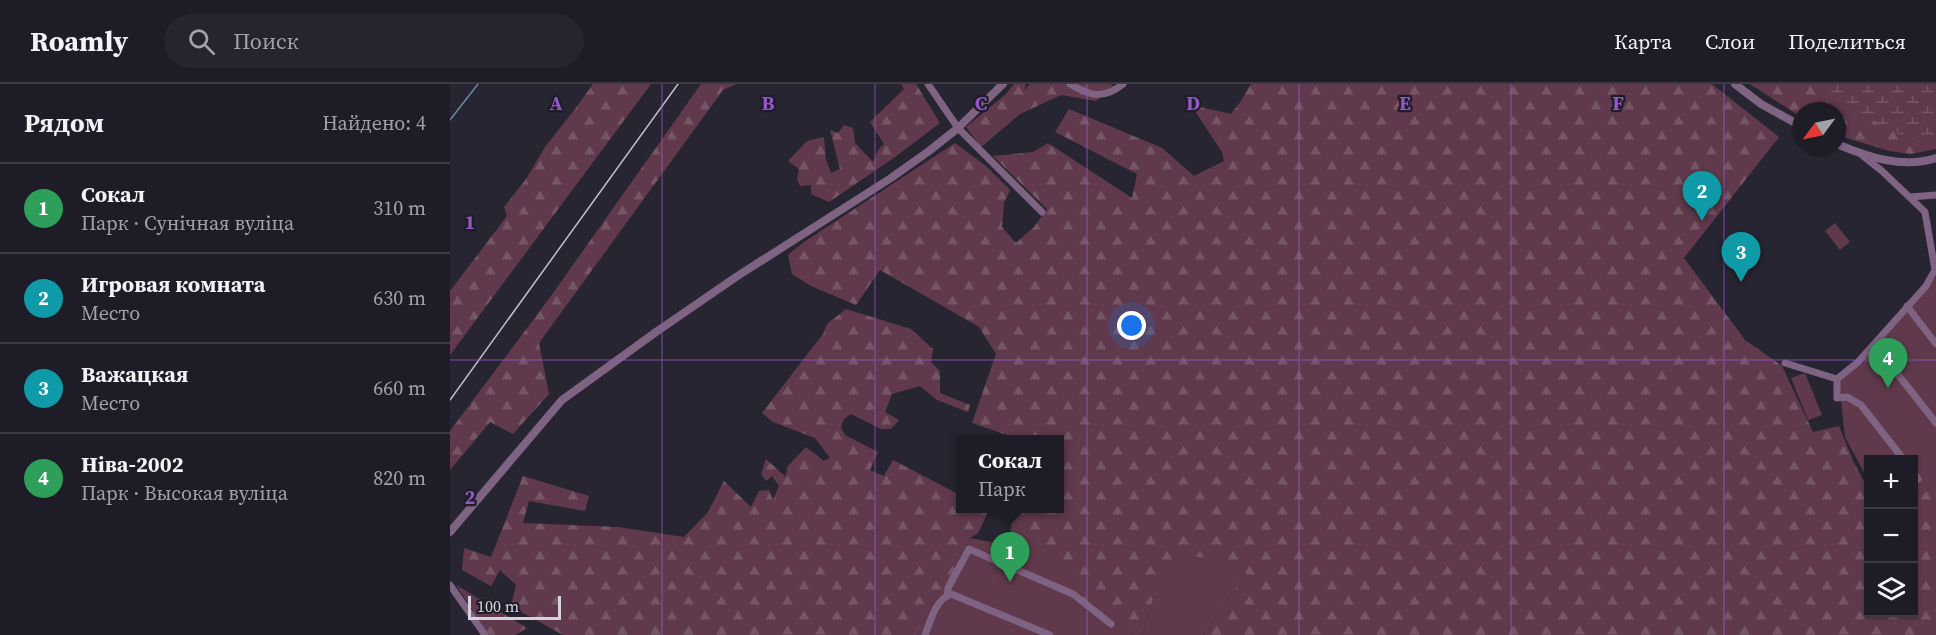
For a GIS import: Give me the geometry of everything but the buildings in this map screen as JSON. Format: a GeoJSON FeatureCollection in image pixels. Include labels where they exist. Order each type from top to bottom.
{"type":"FeatureCollection","features":[{"type":"Feature","properties":{"kind":"street"},"geometry":{"type":"LineString","coordinates":[[928,84],[958,128],[1042,212]]}},
{"type":"Feature","properties":{"kind":"street"},"geometry":{"type":"LineString","coordinates":[[450,532],[545,419],[570,394],[727,283],[930,151],[958,128],[1003,84]]}},
{"type":"Feature","properties":{"kind":"street"},"geometry":{"type":"LineString","coordinates":[[1070,84],[1088,94],[1111,93],[1123,84]]}},
{"type":"Feature","properties":{"kind":"street"},"geometry":{"type":"LineString","coordinates":[[1735,84],[1761,104],[1792,121]]}},
{"type":"Feature","properties":{"kind":"street"},"geometry":{"type":"LineString","coordinates":[[1846,148],[1885,160],[1907,162],[1936,158]]}},
{"type":"Feature","properties":{"kind":"street"},"geometry":{"type":"LineString","coordinates":[[1861,154],[1925,212],[1936,270],[1926,286],[1858,362],[1837,380],[1837,398],[1847,397],[1862,405],[1901,455]]}},
{"type":"Feature","properties":{"kind":"street"},"geometry":{"type":"LineString","coordinates":[[1910,197],[1936,194]]}},
{"type":"Feature","properties":{"kind":"street"},"geometry":{"type":"LineString","coordinates":[[1907,306],[1936,344]]}},
{"type":"Feature","properties":{"kind":"street"},"geometry":{"type":"LineString","coordinates":[[1874,344],[1936,423]]}},
{"type":"Feature","properties":{"kind":"street"},"geometry":{"type":"LineString","coordinates":[[1785,363],[1837,380]]}},
{"type":"Feature","properties":{"kind":"street"},"geometry":{"type":"LineString","coordinates":[[949,595],[948,588],[969,549],[1073,594],[1111,624]]}},
{"type":"Feature","properties":{"kind":"street"},"geometry":{"type":"LineString","coordinates":[[450,585],[485,635]]}},
{"type":"Feature","properties":{"kind":"street"},"geometry":{"type":"LineString","coordinates":[[926,635],[939,602],[949,595]]}},
{"type":"Feature","properties":{"kind":"street"},"geometry":{"type":"LineString","coordinates":[[949,595],[1050,635]]}},
{"type":"Feature","properties":{"kind":"green space"},"geometry":{"type":"Polygon","coordinates":[[[593,84],[651,84],[450,355],[450,291],[507,216],[504,207],[526,179],[545,147],[593,84]]]}},
{"type":"Feature","properties":{"kind":"green space"},"geometry":{"type":"Polygon","coordinates":[[[701,84],[736,84],[723,90],[539,343],[549,394],[513,434],[490,422],[450,470],[450,431],[551,296],[701,84]]]}},
{"type":"Feature","properties":{"kind":"green space"},"geometry":{"type":"Polygon","coordinates":[[[901,84],[916,84],[940,123],[829,202],[811,194],[811,185],[800,186],[797,179],[799,169],[788,161],[807,141],[824,137],[826,160],[831,173],[840,169],[830,130],[838,133],[844,125],[853,128],[855,143],[873,162],[878,150],[884,144],[870,122],[904,89],[901,84]]]}},
{"type":"Feature","properties":{"kind":"green space"},"geometry":{"type":"Polygon","coordinates":[[[1014,84],[1026,84],[1024,90],[1030,84],[1111,84],[1113,86],[1096,101],[1061,95],[1020,114],[981,147],[966,127],[1006,94],[1014,84]]]}},
{"type":"Feature","properties":{"kind":"green space"},"geometry":{"type":"Polygon","coordinates":[[[1251,84],[1712,84],[1779,137],[1684,258],[1745,340],[1782,366],[1813,432],[1839,426],[1864,482],[1864,617],[1918,617],[1918,496],[1936,485],[1936,635],[1204,635],[1246,573],[1153,600],[1142,635],[1135,635],[1083,605],[1024,548],[1010,546],[1012,513],[1064,513],[1064,435],[1007,435],[972,423],[996,354],[979,327],[880,270],[856,305],[811,286],[792,274],[788,255],[804,242],[955,143],[986,166],[1010,190],[1004,203],[1002,227],[1016,243],[1034,227],[1047,209],[993,156],[1033,152],[1048,143],[1132,198],[1137,174],[1055,132],[1069,109],[1162,148],[1194,176],[1224,161],[1222,152],[1191,105],[1231,114],[1251,84]]]}},
{"type":"Feature","properties":{"kind":"green space"},"geometry":{"type":"Polygon","coordinates":[[[1750,84],[1936,84],[1936,149],[1911,154],[1889,151],[1846,138],[1846,102],[1792,102],[1792,111],[1750,84]]]}},
{"type":"Feature","properties":{"kind":"green space"},"geometry":{"type":"Polygon","coordinates":[[[1807,84],[1936,84],[1936,139],[1921,141],[1901,135],[1846,105],[1846,102],[1840,102],[1807,84]]]}},
{"type":"Feature","properties":{"kind":"green space"},"geometry":{"type":"Polygon","coordinates":[[[1835,223],[1850,242],[1840,250],[1825,231],[1835,223]]]}},
{"type":"Feature","properties":{"kind":"green space"},"geometry":{"type":"Polygon","coordinates":[[[1936,277],[1936,485],[1918,496],[1918,455],[1864,455],[1864,473],[1845,437],[1839,382],[1909,309],[1936,277]]]}},
{"type":"Feature","properties":{"kind":"green space"},"geometry":{"type":"Polygon","coordinates":[[[846,309],[911,329],[933,349],[931,362],[940,371],[940,393],[970,405],[968,412],[937,400],[920,386],[892,394],[885,412],[899,420],[891,429],[881,429],[851,414],[844,419],[841,427],[845,435],[878,452],[870,470],[884,476],[893,460],[956,493],[956,513],[988,513],[978,533],[970,538],[943,593],[938,596],[915,635],[563,635],[511,606],[516,585],[500,570],[491,586],[462,570],[464,548],[491,557],[523,476],[589,496],[585,511],[529,501],[523,523],[618,527],[684,537],[708,512],[724,481],[751,507],[759,491],[769,490],[773,500],[779,486],[772,476],[766,481],[761,474],[766,459],[786,477],[787,467],[806,447],[824,461],[830,458],[815,438],[773,422],[762,413],[823,334],[827,324],[846,309]]]}},
{"type":"Feature","properties":{"kind":"green space"},"geometry":{"type":"Polygon","coordinates":[[[1805,373],[1822,415],[1808,420],[1791,378],[1805,373]]]}},
{"type":"Feature","properties":{"kind":"green space"},"geometry":{"type":"Polygon","coordinates":[[[970,538],[1045,553],[1066,572],[1083,605],[1135,635],[915,635],[938,596],[943,593],[970,538]]]}},
{"type":"Feature","properties":{"kind":"green space"},"geometry":{"type":"Polygon","coordinates":[[[1182,556],[1216,558],[1246,573],[1204,635],[1142,635],[1153,600],[1182,556]]]}},
{"type":"Feature","properties":{"kind":"green space"},"geometry":{"type":"Polygon","coordinates":[[[456,585],[527,628],[515,635],[489,635],[456,585]]]}},
{"type":"Feature","properties":{"kind":"waterway"},"geometry":{"type":"LineString","coordinates":[[450,120],[478,84]]}},
{"type":"Feature","properties":{"kind":"railway"},"geometry":{"type":"LineString","coordinates":[[450,400],[678,84]]}},
{"type":"Feature","properties":{"kind":"place","name":"Игровая комната"},"geometry":{"type":"Point","coordinates":[1702,221]}},
{"type":"Feature","properties":{"kind":"place","name":"Важацкая"},"geometry":{"type":"Point","coordinates":[1741,282]}},
{"type":"Feature","properties":{"kind":"place","name":"Ніва-2002"},"geometry":{"type":"Point","coordinates":[1888,388]}},
{"type":"Feature","properties":{"kind":"place","name":"Сокал"},"geometry":{"type":"Point","coordinates":[1010,582]}}]}
